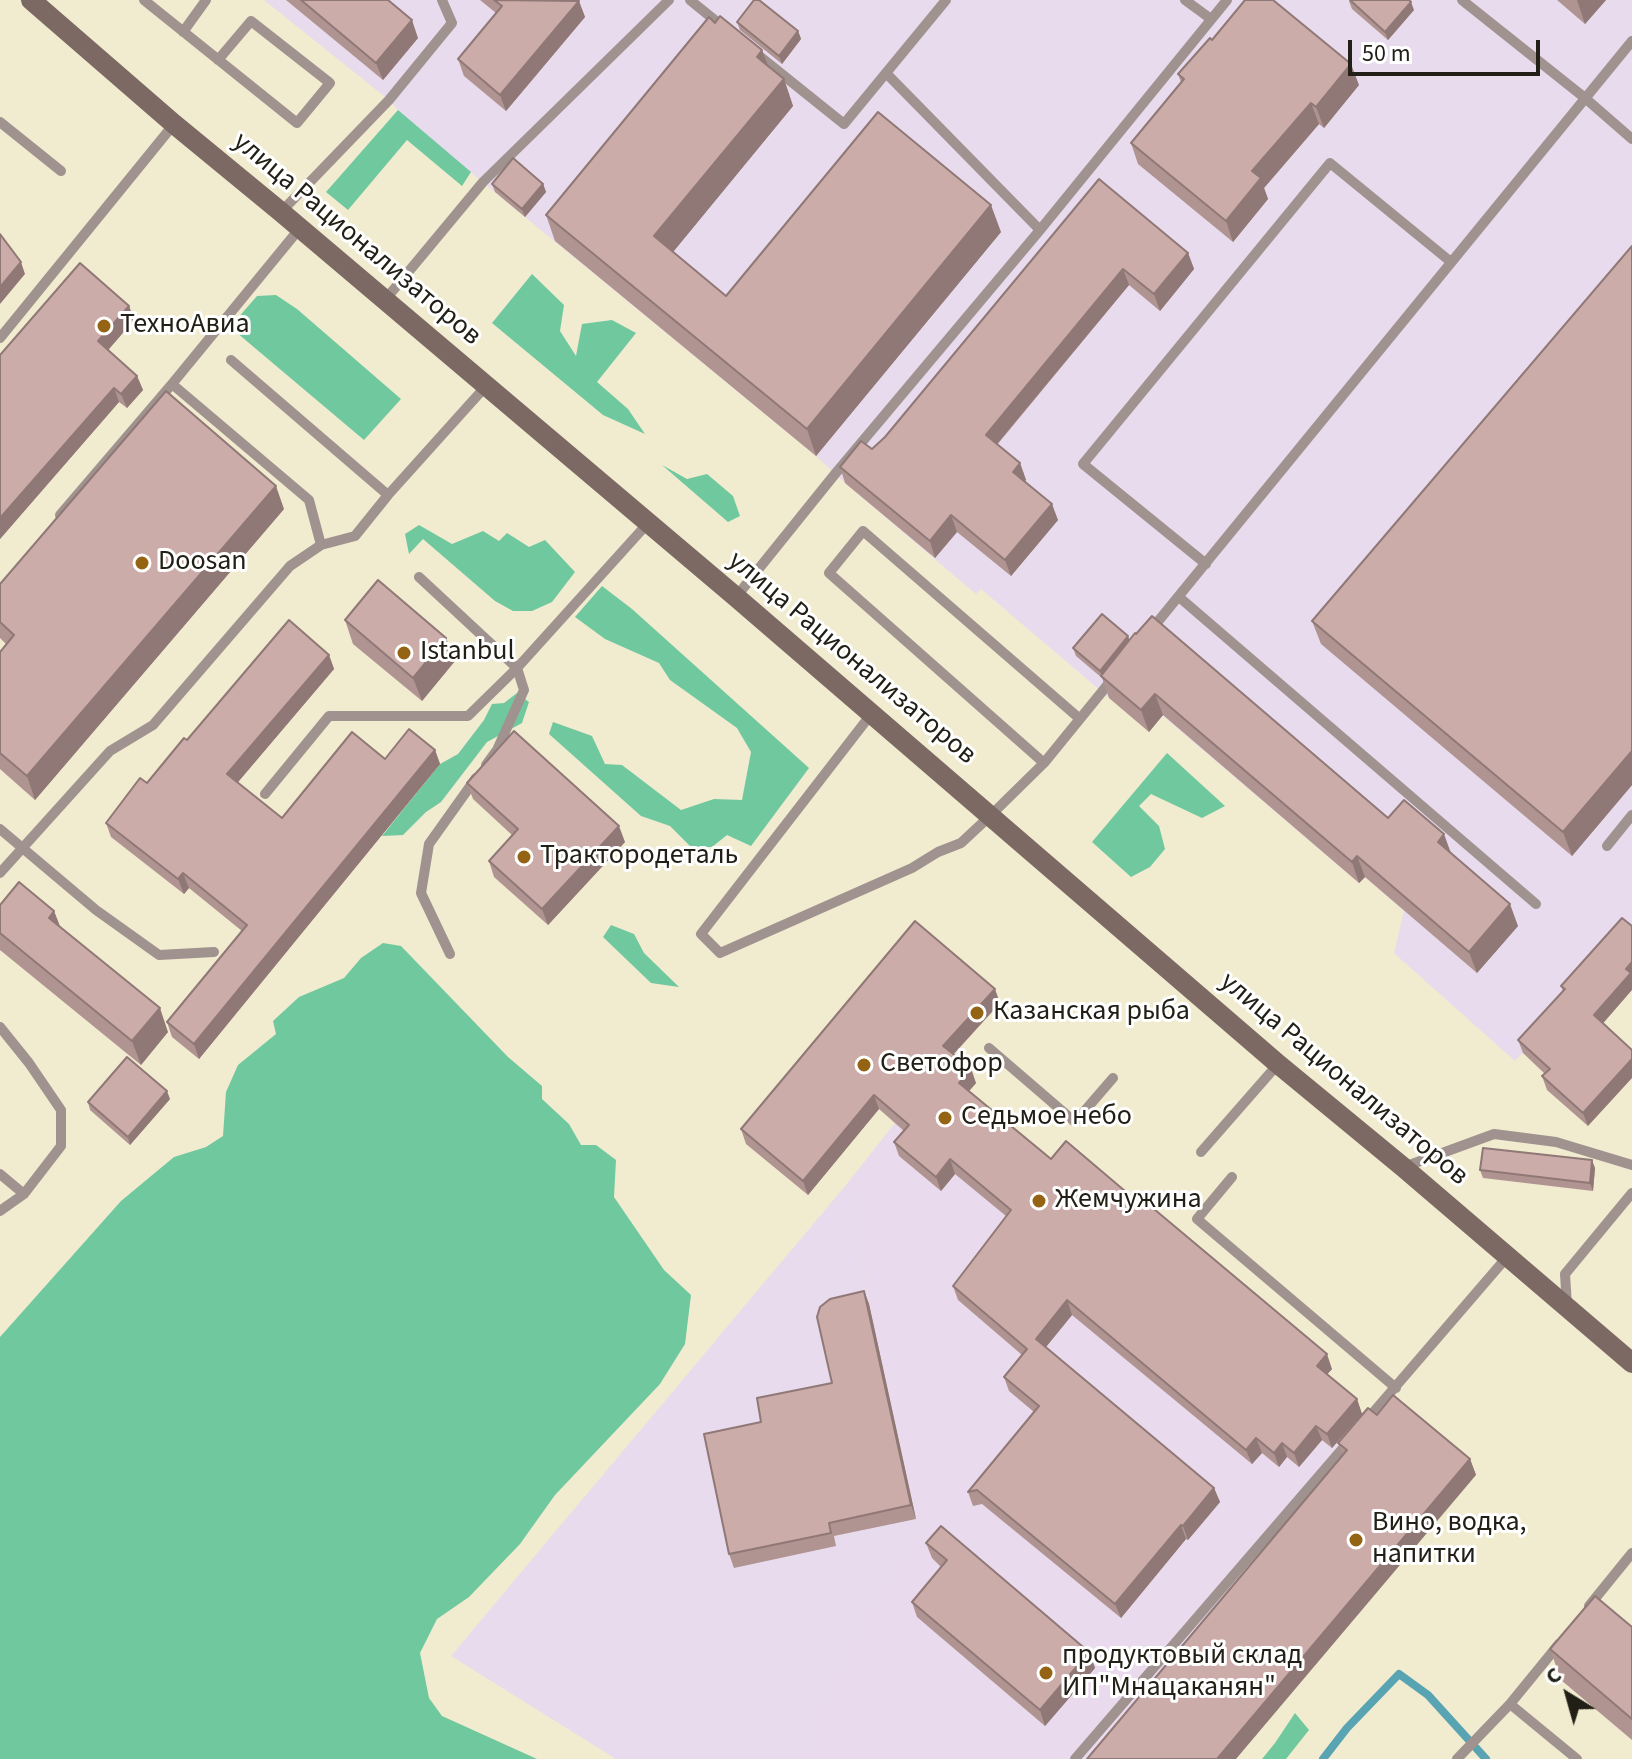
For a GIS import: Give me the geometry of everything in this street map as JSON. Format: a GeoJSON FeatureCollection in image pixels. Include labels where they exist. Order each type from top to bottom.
{"type":"FeatureCollection","features":[{"type":"Feature","properties":{"kind":"main road","name":"улица Рационализаторов"},"geometry":{"type":"LineString","coordinates":[[31,0],[736,597],[1278,1064],[1632,1363]]}},
{"type":"Feature","properties":{"kind":"lane"},"geometry":{"type":"LineString","coordinates":[[144,0],[183,32],[218,60],[297,123],[330,83],[251,21],[218,60]]}},
{"type":"Feature","properties":{"kind":"lane"},"geometry":{"type":"LineString","coordinates":[[183,32],[206,0]]}},
{"type":"Feature","properties":{"kind":"lane"},"geometry":{"type":"LineString","coordinates":[[281,212],[389,100],[452,23],[442,0]]}},
{"type":"Feature","properties":{"kind":"lane"},"geometry":{"type":"LineString","coordinates":[[385,300],[483,182],[669,0]]}},
{"type":"Feature","properties":{"kind":"lane"},"geometry":{"type":"LineString","coordinates":[[690,0],[737,38]]}},
{"type":"Feature","properties":{"kind":"lane"},"geometry":{"type":"LineString","coordinates":[[749,48],[844,124],[946,0]]}},
{"type":"Feature","properties":{"kind":"lane"},"geometry":{"type":"LineString","coordinates":[[1185,0],[1211,19]]}},
{"type":"Feature","properties":{"kind":"lane"},"geometry":{"type":"LineString","coordinates":[[736,597],[1227,0]]}},
{"type":"Feature","properties":{"kind":"lane"},"geometry":{"type":"LineString","coordinates":[[1462,0],[1632,139]]}},
{"type":"Feature","properties":{"kind":"lane"},"geometry":{"type":"LineString","coordinates":[[1139,644],[1632,41]]}},
{"type":"Feature","properties":{"kind":"lane"},"geometry":{"type":"LineString","coordinates":[[886,73],[1040,230]]}},
{"type":"Feature","properties":{"kind":"lane"},"geometry":{"type":"LineString","coordinates":[[0,122],[61,171]]}},
{"type":"Feature","properties":{"kind":"lane"},"geometry":{"type":"LineString","coordinates":[[0,338],[174,124]]}},
{"type":"Feature","properties":{"kind":"lane"},"geometry":{"type":"LineString","coordinates":[[1206,564],[1083,464],[1330,163],[1451,262]]}},
{"type":"Feature","properties":{"kind":"lane"},"geometry":{"type":"LineString","coordinates":[[51,525],[300,228]]}},
{"type":"Feature","properties":{"kind":"lane"},"geometry":{"type":"LineString","coordinates":[[231,360],[388,495]]}},
{"type":"Feature","properties":{"kind":"lane"},"geometry":{"type":"LineString","coordinates":[[172,384],[309,500],[321,545]]}},
{"type":"Feature","properties":{"kind":"lane"},"geometry":{"type":"LineString","coordinates":[[0,873],[110,751],[153,725],[290,566],[321,545],[355,536],[486,386]]}},
{"type":"Feature","properties":{"kind":"lane"},"geometry":{"type":"LineString","coordinates":[[265,794],[329,716],[468,716],[517,668],[648,523]]}},
{"type":"Feature","properties":{"kind":"lane"},"geometry":{"type":"LineString","coordinates":[[1044,763],[829,573],[863,531],[1080,719]]}},
{"type":"Feature","properties":{"kind":"lane"},"geometry":{"type":"LineString","coordinates":[[419,577],[517,668],[524,690],[497,750],[429,844],[421,893],[450,954]]}},
{"type":"Feature","properties":{"kind":"lane"},"geometry":{"type":"LineString","coordinates":[[1179,597],[1536,904]]}},
{"type":"Feature","properties":{"kind":"lane"},"geometry":{"type":"LineString","coordinates":[[872,713],[701,934],[720,953],[961,843],[1044,763],[1120,668]]}},
{"type":"Feature","properties":{"kind":"lane"},"geometry":{"type":"LineString","coordinates":[[1607,846],[1632,815]]}},
{"type":"Feature","properties":{"kind":"lane"},"geometry":{"type":"LineString","coordinates":[[0,829],[96,910],[159,955],[214,952]]}},
{"type":"Feature","properties":{"kind":"lane"},"geometry":{"type":"LineString","coordinates":[[0,862],[22,849]]}},
{"type":"Feature","properties":{"kind":"lane"},"geometry":{"type":"LineString","coordinates":[[0,1027],[61,1110],[61,1146],[24,1194],[0,1211]]}},
{"type":"Feature","properties":{"kind":"lane"},"geometry":{"type":"LineString","coordinates":[[989,1048],[1075,1122],[1113,1078]]}},
{"type":"Feature","properties":{"kind":"lane"},"geometry":{"type":"LineString","coordinates":[[1201,1152],[1278,1064]]}},
{"type":"Feature","properties":{"kind":"lane"},"geometry":{"type":"LineString","coordinates":[[1403,1167],[1494,1134],[1556,1142],[1632,1165]]}},
{"type":"Feature","properties":{"kind":"lane"},"geometry":{"type":"LineString","coordinates":[[0,1174],[24,1194]]}},
{"type":"Feature","properties":{"kind":"lane"},"geometry":{"type":"LineString","coordinates":[[1232,1177],[1197,1219],[1396,1388]]}},
{"type":"Feature","properties":{"kind":"lane"},"geometry":{"type":"LineString","coordinates":[[1567,1308],[1565,1274],[1632,1193]]}},
{"type":"Feature","properties":{"kind":"lane"},"geometry":{"type":"LineString","coordinates":[[1075,1759],[1507,1257]]}},
{"type":"Feature","properties":{"kind":"lane"},"geometry":{"type":"LineString","coordinates":[[1585,1611],[1628,1568],[1632,1553]]}},
{"type":"Feature","properties":{"kind":"lane"},"geometry":{"type":"LineString","coordinates":[[1457,1759],[1510,1704],[1566,1634]]}},
{"type":"Feature","properties":{"kind":"lane"},"geometry":{"type":"LineString","coordinates":[[1510,1704],[1577,1759]]}},
{"type":"Feature","properties":{"kind":"shaded area"},"geometry":{"type":"Polygon","coordinates":[[[264,0],[1632,0],[1632,925],[1567,998],[1570,1002],[1515,1061],[1394,953],[1404,911],[1365,877],[1359,883],[1163,716],[1109,698],[981,589],[976,594],[816,456],[405,118],[389,100],[264,0]]]}},
{"type":"Feature","properties":{"kind":"shaded area"},"geometry":{"type":"Polygon","coordinates":[[[895,1123],[1322,1380],[1382,1431],[1236,1759],[805,1759],[825,1690],[920,1528],[869,1304],[852,1191],[846,1185],[895,1123]]]}},
{"type":"Feature","properties":{"kind":"shaded area"},"geometry":{"type":"Polygon","coordinates":[[[846,1185],[852,1191],[869,1304],[915,1518],[920,1528],[825,1690],[805,1759],[616,1759],[451,1656],[846,1185]]]}},
{"type":"Feature","properties":{"kind":"green space"},"geometry":{"type":"Polygon","coordinates":[[[398,110],[471,172],[462,186],[407,140],[348,210],[326,192],[398,110]]]}},
{"type":"Feature","properties":{"kind":"green space"},"geometry":{"type":"Polygon","coordinates":[[[532,274],[564,305],[560,331],[576,356],[582,324],[612,320],[636,333],[597,382],[628,409],[645,434],[603,415],[492,323],[532,274]]]}},
{"type":"Feature","properties":{"kind":"green space"},"geometry":{"type":"Polygon","coordinates":[[[276,295],[297,309],[401,399],[364,440],[230,327],[257,296],[276,295]]]}},
{"type":"Feature","properties":{"kind":"green space"},"geometry":{"type":"Polygon","coordinates":[[[662,465],[687,479],[707,474],[733,496],[740,516],[728,522],[662,465]]]}},
{"type":"Feature","properties":{"kind":"green space"},"geometry":{"type":"Polygon","coordinates":[[[419,525],[452,544],[483,531],[499,541],[507,533],[529,547],[545,540],[575,572],[552,602],[532,611],[513,611],[495,601],[423,539],[409,554],[405,534],[419,525]]]}},
{"type":"Feature","properties":{"kind":"green space"},"geometry":{"type":"Polygon","coordinates":[[[602,586],[632,609],[809,768],[751,846],[727,835],[712,847],[691,847],[670,826],[641,816],[549,734],[553,722],[592,736],[605,764],[622,765],[681,810],[714,799],[742,800],[751,752],[737,728],[670,680],[659,663],[605,639],[575,617],[602,586]]]}},
{"type":"Feature","properties":{"kind":"green space"},"geometry":{"type":"Polygon","coordinates":[[[517,693],[529,702],[522,723],[487,742],[441,802],[403,835],[382,836],[440,764],[458,754],[492,704],[504,703],[517,693]]]}},
{"type":"Feature","properties":{"kind":"green space"},"geometry":{"type":"Polygon","coordinates":[[[1167,753],[1225,806],[1202,818],[1151,794],[1139,806],[1159,826],[1165,849],[1150,867],[1131,877],[1092,842],[1167,753]]]}},
{"type":"Feature","properties":{"kind":"green space"},"geometry":{"type":"Polygon","coordinates":[[[611,925],[634,934],[644,953],[679,987],[651,983],[603,937],[611,925]]]}},
{"type":"Feature","properties":{"kind":"green space"},"geometry":{"type":"Polygon","coordinates":[[[383,943],[401,946],[508,1057],[542,1086],[542,1099],[569,1124],[581,1145],[596,1145],[616,1160],[614,1197],[664,1270],[691,1295],[685,1344],[660,1384],[555,1495],[520,1544],[469,1597],[437,1619],[420,1653],[429,1698],[442,1716],[537,1759],[0,1759],[0,1337],[121,1201],[174,1157],[206,1147],[223,1136],[226,1092],[238,1065],[276,1034],[273,1021],[299,997],[344,978],[361,958],[383,943]]]}},
{"type":"Feature","properties":{"kind":"green space"},"geometry":{"type":"Polygon","coordinates":[[[1295,1713],[1309,1730],[1286,1759],[1262,1759],[1275,1743],[1295,1713]]]}},
{"type":"Feature","properties":{"kind":"building"},"geometry":{"type":"Polygon","coordinates":[[[301,0],[388,0],[412,20],[376,63],[301,0]]]}},
{"type":"Feature","properties":{"kind":"building"},"geometry":{"type":"Polygon","coordinates":[[[494,0],[579,1],[500,95],[458,59],[502,6],[494,0]]]}},
{"type":"Feature","properties":{"kind":"building"},"geometry":{"type":"Polygon","coordinates":[[[754,0],[759,0],[798,31],[779,56],[737,22],[754,0]]]}},
{"type":"Feature","properties":{"kind":"building"},"geometry":{"type":"Polygon","coordinates":[[[1245,0],[1273,0],[1351,64],[1316,107],[1311,103],[1252,171],[1261,178],[1226,221],[1131,143],[1184,79],[1178,74],[1245,0]]]}},
{"type":"Feature","properties":{"kind":"building"},"geometry":{"type":"Polygon","coordinates":[[[1350,0],[1409,0],[1411,2],[1385,32],[1350,0]]]}},
{"type":"Feature","properties":{"kind":"building"},"geometry":{"type":"Polygon","coordinates":[[[720,16],[762,50],[757,57],[784,79],[654,236],[726,296],[878,112],[991,205],[807,429],[546,215],[709,17],[715,23],[720,16]]]}},
{"type":"Feature","properties":{"kind":"building"},"geometry":{"type":"Polygon","coordinates":[[[513,158],[543,184],[522,209],[492,184],[513,158]]]}},
{"type":"Feature","properties":{"kind":"building"},"geometry":{"type":"Polygon","coordinates":[[[1099,179],[1188,253],[1154,294],[1123,269],[986,435],[1020,463],[1013,472],[1052,504],[1005,560],[951,515],[930,541],[840,467],[861,441],[872,449],[885,437],[1099,179]]]}},
{"type":"Feature","properties":{"kind":"building"},"geometry":{"type":"Polygon","coordinates":[[[0,234],[21,262],[0,287],[0,234]]]}},
{"type":"Feature","properties":{"kind":"building"},"geometry":{"type":"Polygon","coordinates":[[[1632,246],[1632,751],[1563,832],[1312,621],[1632,246]]]}},
{"type":"Feature","properties":{"kind":"building"},"geometry":{"type":"Polygon","coordinates":[[[80,263],[129,306],[98,341],[137,376],[121,394],[114,388],[0,518],[0,355],[80,263]]]}},
{"type":"Feature","properties":{"kind":"building","name":"Doosan"},"geometry":{"type":"Polygon","coordinates":[[[166,391],[276,486],[27,776],[0,753],[0,652],[14,635],[0,622],[0,584],[166,391]]]}},
{"type":"Feature","properties":{"kind":"building"},"geometry":{"type":"Polygon","coordinates":[[[378,580],[446,638],[413,678],[345,620],[378,580]]]}},
{"type":"Feature","properties":{"kind":"building"},"geometry":{"type":"Polygon","coordinates":[[[1102,614],[1128,636],[1100,671],[1073,648],[1102,614]]]}},
{"type":"Feature","properties":{"kind":"building"},"geometry":{"type":"Polygon","coordinates":[[[1152,616],[1388,818],[1404,800],[1444,834],[1438,842],[1510,904],[1469,952],[1357,856],[1352,862],[1155,694],[1141,710],[1101,676],[1152,616]]]}},
{"type":"Feature","properties":{"kind":"building"},"geometry":{"type":"Polygon","coordinates":[[[289,620],[329,655],[227,774],[282,818],[352,732],[385,759],[409,729],[435,750],[194,1044],[167,1022],[247,925],[183,873],[178,879],[106,823],[140,778],[147,783],[289,620]]]}},
{"type":"Feature","properties":{"kind":"building"},"geometry":{"type":"Polygon","coordinates":[[[514,731],[619,826],[542,909],[489,861],[518,829],[467,783],[514,731]]]}},
{"type":"Feature","properties":{"kind":"building"},"geometry":{"type":"Polygon","coordinates":[[[19,882],[54,911],[49,918],[160,1008],[132,1041],[0,933],[0,905],[19,882]]]}},
{"type":"Feature","properties":{"kind":"building"},"geometry":{"type":"Polygon","coordinates":[[[1622,918],[1632,926],[1632,962],[1626,969],[1631,973],[1594,1015],[1632,1050],[1632,1059],[1583,1113],[1542,1076],[1550,1069],[1518,1040],[1565,989],[1561,986],[1622,918]]]}},
{"type":"Feature","properties":{"kind":"building"},"geometry":{"type":"Polygon","coordinates":[[[915,921],[995,989],[943,1046],[971,1068],[959,1083],[1051,1159],[1066,1141],[1145,1208],[1148,1204],[1327,1354],[1317,1366],[1357,1399],[1327,1434],[1316,1426],[1294,1453],[1282,1443],[1274,1453],[1256,1438],[1246,1450],[1067,1300],[1036,1339],[1214,1488],[1115,1604],[977,1490],[968,1492],[1039,1406],[1004,1377],[1027,1349],[953,1286],[1011,1210],[950,1159],[936,1177],[894,1142],[909,1125],[874,1095],[803,1181],[741,1129],[915,921]]]}},
{"type":"Feature","properties":{"kind":"building"},"geometry":{"type":"Polygon","coordinates":[[[127,1057],[167,1091],[128,1137],[88,1102],[127,1057]]]}},
{"type":"Feature","properties":{"kind":"building"},"geometry":{"type":"Polygon","coordinates":[[[1483,1148],[1592,1160],[1590,1183],[1480,1170],[1483,1148]]]}},
{"type":"Feature","properties":{"kind":"building"},"geometry":{"type":"Polygon","coordinates":[[[864,1291],[911,1505],[829,1523],[831,1533],[729,1554],[704,1434],[761,1422],[757,1398],[832,1383],[817,1317],[820,1307],[830,1299],[864,1291]]]}},
{"type":"Feature","properties":{"kind":"building"},"geometry":{"type":"Polygon","coordinates":[[[1393,1395],[1470,1459],[1217,1759],[1087,1759],[1347,1450],[1338,1443],[1368,1408],[1377,1415],[1393,1395]]]}},
{"type":"Feature","properties":{"kind":"building"},"geometry":{"type":"Polygon","coordinates":[[[941,1526],[1089,1652],[1040,1710],[912,1602],[947,1560],[926,1543],[941,1526]]]}},
{"type":"Feature","properties":{"kind":"building"},"geometry":{"type":"Polygon","coordinates":[[[1595,1596],[1632,1627],[1632,1719],[1550,1649],[1595,1596]]]}},
{"type":"Feature","properties":{"kind":"waterway"},"geometry":{"type":"LineString","coordinates":[[1323,1759],[1347,1728],[1399,1674],[1428,1695],[1486,1759]]}},
{"type":"Feature","properties":{"kind":"place","name":"ТехноАвиа"},"geometry":{"type":"Point","coordinates":[104,326]}},
{"type":"Feature","properties":{"kind":"place","name":"Doosan"},"geometry":{"type":"Point","coordinates":[142,563]}},
{"type":"Feature","properties":{"kind":"place","name":"Istanbul"},"geometry":{"type":"Point","coordinates":[404,653]}},
{"type":"Feature","properties":{"kind":"place","name":"Трактородеталь"},"geometry":{"type":"Point","coordinates":[524,857]}},
{"type":"Feature","properties":{"kind":"place","name":"Казанская рыба"},"geometry":{"type":"Point","coordinates":[977,1013]}},
{"type":"Feature","properties":{"kind":"place","name":"Светофор"},"geometry":{"type":"Point","coordinates":[864,1065]}},
{"type":"Feature","properties":{"kind":"place","name":"Седьмое небо"},"geometry":{"type":"Point","coordinates":[945,1118]}},
{"type":"Feature","properties":{"kind":"place","name":"Жемчужина"},"geometry":{"type":"Point","coordinates":[1039,1201]}},
{"type":"Feature","properties":{"kind":"place","name":"Вино, водка, напитки"},"geometry":{"type":"Point","coordinates":[1356,1540]}},
{"type":"Feature","properties":{"kind":"place","name":"продуктовый склад ИП\"Мнацаканян\""},"geometry":{"type":"Point","coordinates":[1046,1673]}}]}
